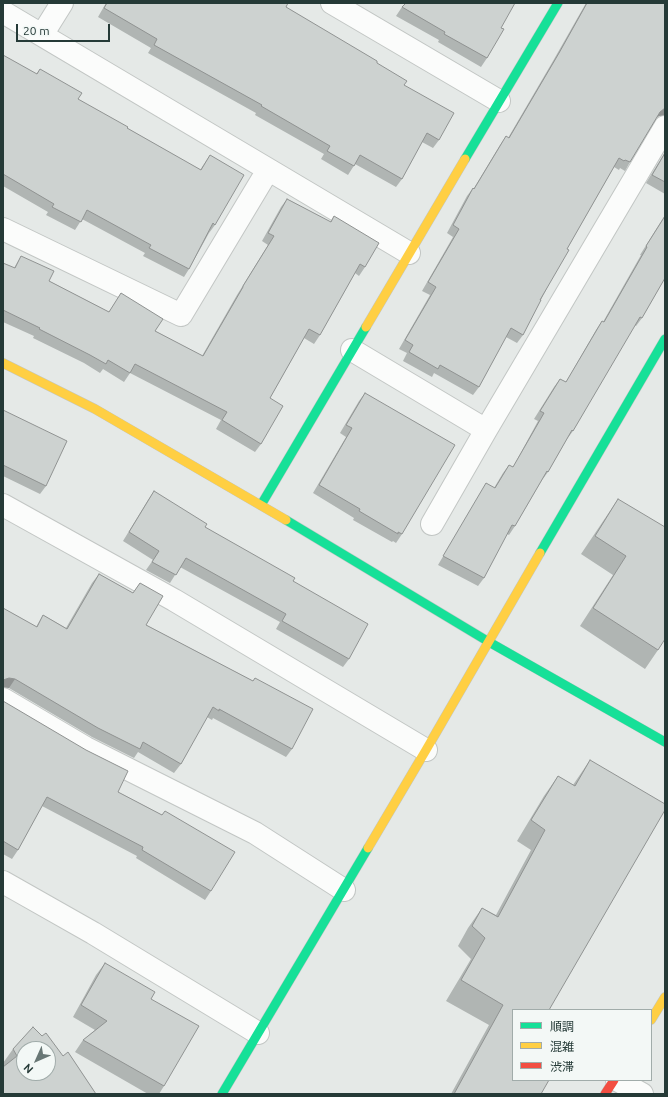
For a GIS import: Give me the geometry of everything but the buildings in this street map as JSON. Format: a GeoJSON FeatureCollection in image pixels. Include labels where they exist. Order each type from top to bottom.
{"type":"FeatureCollection","features":[{"type":"Feature","properties":{"kind":"street"},"geometry":{"type":"LineString","coordinates":[[42,35],[62,3]]}},
{"type":"Feature","properties":{"kind":"street"},"geometry":{"type":"LineString","coordinates":[[332,3],[361,10],[499,101]]}},
{"type":"Feature","properties":{"kind":"street"},"geometry":{"type":"LineString","coordinates":[[261,505],[558,3]]}},
{"type":"Feature","properties":{"kind":"street"},"geometry":{"type":"LineString","coordinates":[[3,12],[409,253]]}},
{"type":"Feature","properties":{"kind":"street"},"geometry":{"type":"LineString","coordinates":[[432,524],[665,127]]}},
{"type":"Feature","properties":{"kind":"street"},"geometry":{"type":"LineString","coordinates":[[3,229],[181,315],[268,170]]}},
{"type":"Feature","properties":{"kind":"street"},"geometry":{"type":"LineString","coordinates":[[222,1094],[344,890],[665,339]]}},
{"type":"Feature","properties":{"kind":"street"},"geometry":{"type":"LineString","coordinates":[[352,350],[486,430]]}},
{"type":"Feature","properties":{"kind":"street"},"geometry":{"type":"LineString","coordinates":[[3,363],[95,410],[261,505],[489,642],[665,742]]}},
{"type":"Feature","properties":{"kind":"street"},"geometry":{"type":"LineString","coordinates":[[3,505],[174,600],[426,750]]}},
{"type":"Feature","properties":{"kind":"street"},"geometry":{"type":"LineString","coordinates":[[3,699],[86,748],[255,833],[344,890]]}},
{"type":"Feature","properties":{"kind":"street"},"geometry":{"type":"LineString","coordinates":[[3,882],[100,937],[258,1032]]}},
{"type":"Feature","properties":{"kind":"street"},"geometry":{"type":"LineString","coordinates":[[652,1018],[665,997]]}},
{"type":"Feature","properties":{"kind":"street"},"geometry":{"type":"LineString","coordinates":[[605,1094],[613,1081]]}},
{"type":"Feature","properties":{"kind":"street"},"geometry":{"type":"LineString","coordinates":[[619,1081],[642,1094]]}},
{"type":"Feature","properties":{"kind":"traffic: fast"},"geometry":{"type":"LineString","coordinates":[[465,159],[558,3]]}},
{"type":"Feature","properties":{"kind":"traffic: fast"},"geometry":{"type":"LineString","coordinates":[[261,505],[366,327]]}},
{"type":"Feature","properties":{"kind":"traffic: fast"},"geometry":{"type":"LineString","coordinates":[[540,553],[665,339]]}},
{"type":"Feature","properties":{"kind":"traffic: fast"},"geometry":{"type":"LineString","coordinates":[[286,520],[489,642],[665,742]]}},
{"type":"Feature","properties":{"kind":"traffic: fast"},"geometry":{"type":"LineString","coordinates":[[222,1094],[368,848]]}},
{"type":"Feature","properties":{"kind":"traffic: slow"},"geometry":{"type":"LineString","coordinates":[[366,327],[465,159]]}},
{"type":"Feature","properties":{"kind":"traffic: slow"},"geometry":{"type":"LineString","coordinates":[[3,363],[95,409],[286,520]]}},
{"type":"Feature","properties":{"kind":"traffic: slow"},"geometry":{"type":"LineString","coordinates":[[368,848],[540,553]]}},
{"type":"Feature","properties":{"kind":"traffic: slow"},"geometry":{"type":"LineString","coordinates":[[652,1018],[665,997]]}},
{"type":"Feature","properties":{"kind":"traffic: jam"},"geometry":{"type":"LineString","coordinates":[[605,1094],[613,1081]]}}]}
